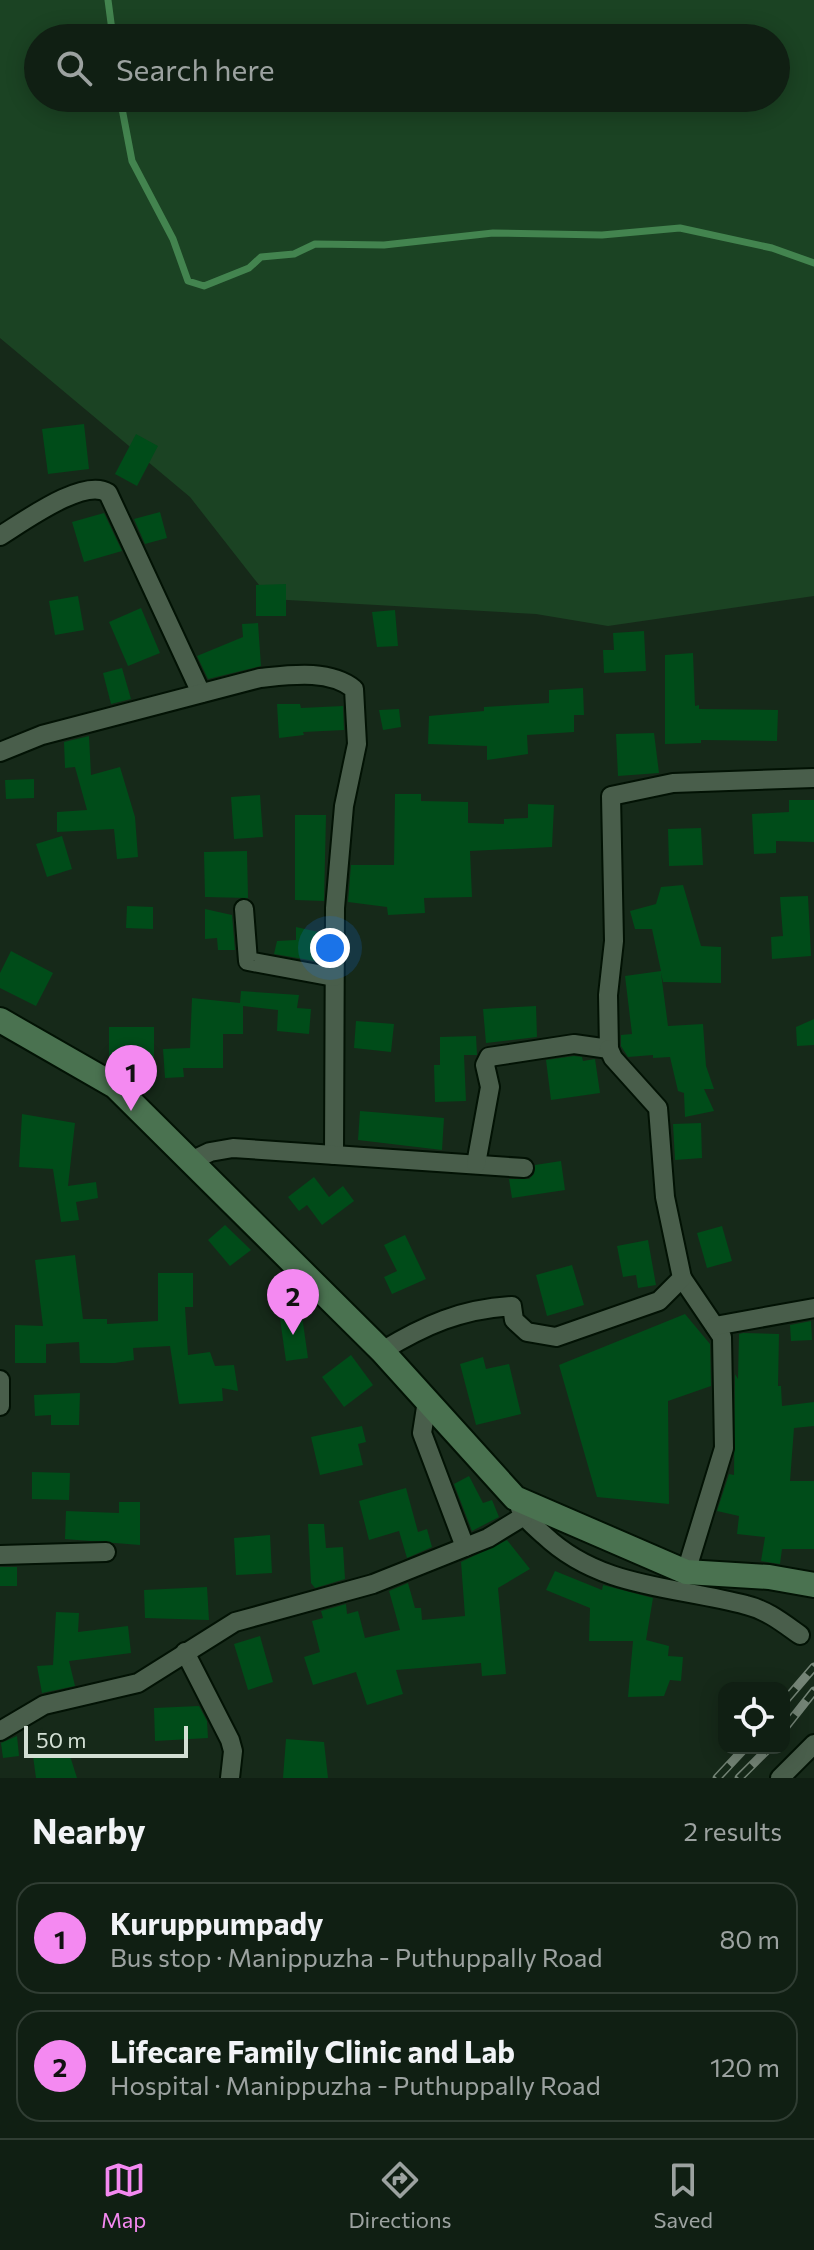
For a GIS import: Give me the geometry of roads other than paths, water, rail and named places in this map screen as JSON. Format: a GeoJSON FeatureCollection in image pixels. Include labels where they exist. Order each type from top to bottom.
{"type":"FeatureCollection","features":[{"type":"Feature","properties":{"kind":"main road"},"geometry":{"type":"LineString","coordinates":[[0,1020],[115,1086],[382,1351],[525,1508],[686,1572],[769,1577],[814,1585]]}},
{"type":"Feature","properties":{"kind":"street"},"geometry":{"type":"LineString","coordinates":[[0,536],[84,488],[101,488],[108,493],[201,693]]}},
{"type":"Feature","properties":{"kind":"street"},"geometry":{"type":"LineString","coordinates":[[0,752],[42,735],[201,693],[291,675],[328,677],[354,689],[357,744],[344,806],[335,908],[334,1155]]}},
{"type":"Feature","properties":{"kind":"street"},"geometry":{"type":"LineString","coordinates":[[686,1572],[724,1448],[722,1337],[682,1278],[665,1197],[658,1108],[613,1058],[609,1049],[608,995],[614,941],[611,796],[673,783],[814,778]]}},
{"type":"Feature","properties":{"kind":"street"},"geometry":{"type":"LineString","coordinates":[[244,909],[248,961],[334,977]]}},
{"type":"Feature","properties":{"kind":"street"},"geometry":{"type":"LineString","coordinates":[[476,1164],[490,1087],[485,1065],[489,1057],[574,1044],[609,1049]]}},
{"type":"Feature","properties":{"kind":"street"},"geometry":{"type":"LineString","coordinates":[[191,1161],[210,1152],[233,1148],[524,1168]]}},
{"type":"Feature","properties":{"kind":"street"},"geometry":{"type":"LineString","coordinates":[[382,1351],[414,1332],[475,1308],[512,1306],[514,1320],[527,1332],[556,1337],[659,1301],[682,1278]]}},
{"type":"Feature","properties":{"kind":"street"},"geometry":{"type":"LineString","coordinates":[[715,1326],[814,1308]]}},
{"type":"Feature","properties":{"kind":"street"},"geometry":{"type":"LineString","coordinates":[[0,1380],[0,1406]]}},
{"type":"Feature","properties":{"kind":"street"},"geometry":{"type":"LineString","coordinates":[[427,1401],[422,1433],[465,1547]]}},
{"type":"Feature","properties":{"kind":"street"},"geometry":{"type":"LineString","coordinates":[[0,1731],[44,1705],[138,1683],[185,1652],[256,1614],[373,1584],[465,1547],[525,1508],[556,1547],[620,1580],[746,1605],[777,1619],[800,1635]]}},
{"type":"Feature","properties":{"kind":"street"},"geometry":{"type":"LineString","coordinates":[[0,1555],[106,1552]]}},
{"type":"Feature","properties":{"kind":"street"},"geometry":{"type":"LineString","coordinates":[[185,1652],[230,1740],[233,1751],[230,1778]]}},
{"type":"Feature","properties":{"kind":"street"},"geometry":{"type":"LineString","coordinates":[[780,1778],[814,1744]]}},
{"type":"Feature","properties":{"kind":"waterway"},"geometry":{"type":"LineString","coordinates":[[108,0],[111,24]]}},
{"type":"Feature","properties":{"kind":"waterway"},"geometry":{"type":"LineString","coordinates":[[123,112],[132,161],[173,239],[188,281],[204,286],[249,268],[261,257],[294,254],[315,244],[384,245],[493,233],[602,235],[680,228],[772,248],[814,263]]}},
{"type":"Feature","properties":{"kind":"railway"},"geometry":{"type":"LineString","coordinates":[[790,1695],[814,1667]]}},
{"type":"Feature","properties":{"kind":"railway"},"geometry":{"type":"LineString","coordinates":[[790,1721],[814,1691]]}},
{"type":"Feature","properties":{"kind":"railway"},"geometry":{"type":"LineString","coordinates":[[717,1778],[739,1754]]}},
{"type":"Feature","properties":{"kind":"railway"},"geometry":{"type":"LineString","coordinates":[[739,1778],[763,1754]]}},
{"type":"Feature","properties":{"kind":"place","name":"Kuruppumpady"},"geometry":{"type":"Point","coordinates":[131,1111]}},
{"type":"Feature","properties":{"kind":"place","name":"Lifecare Family Clinic and Lab"},"geometry":{"type":"Point","coordinates":[293,1335]}}]}
